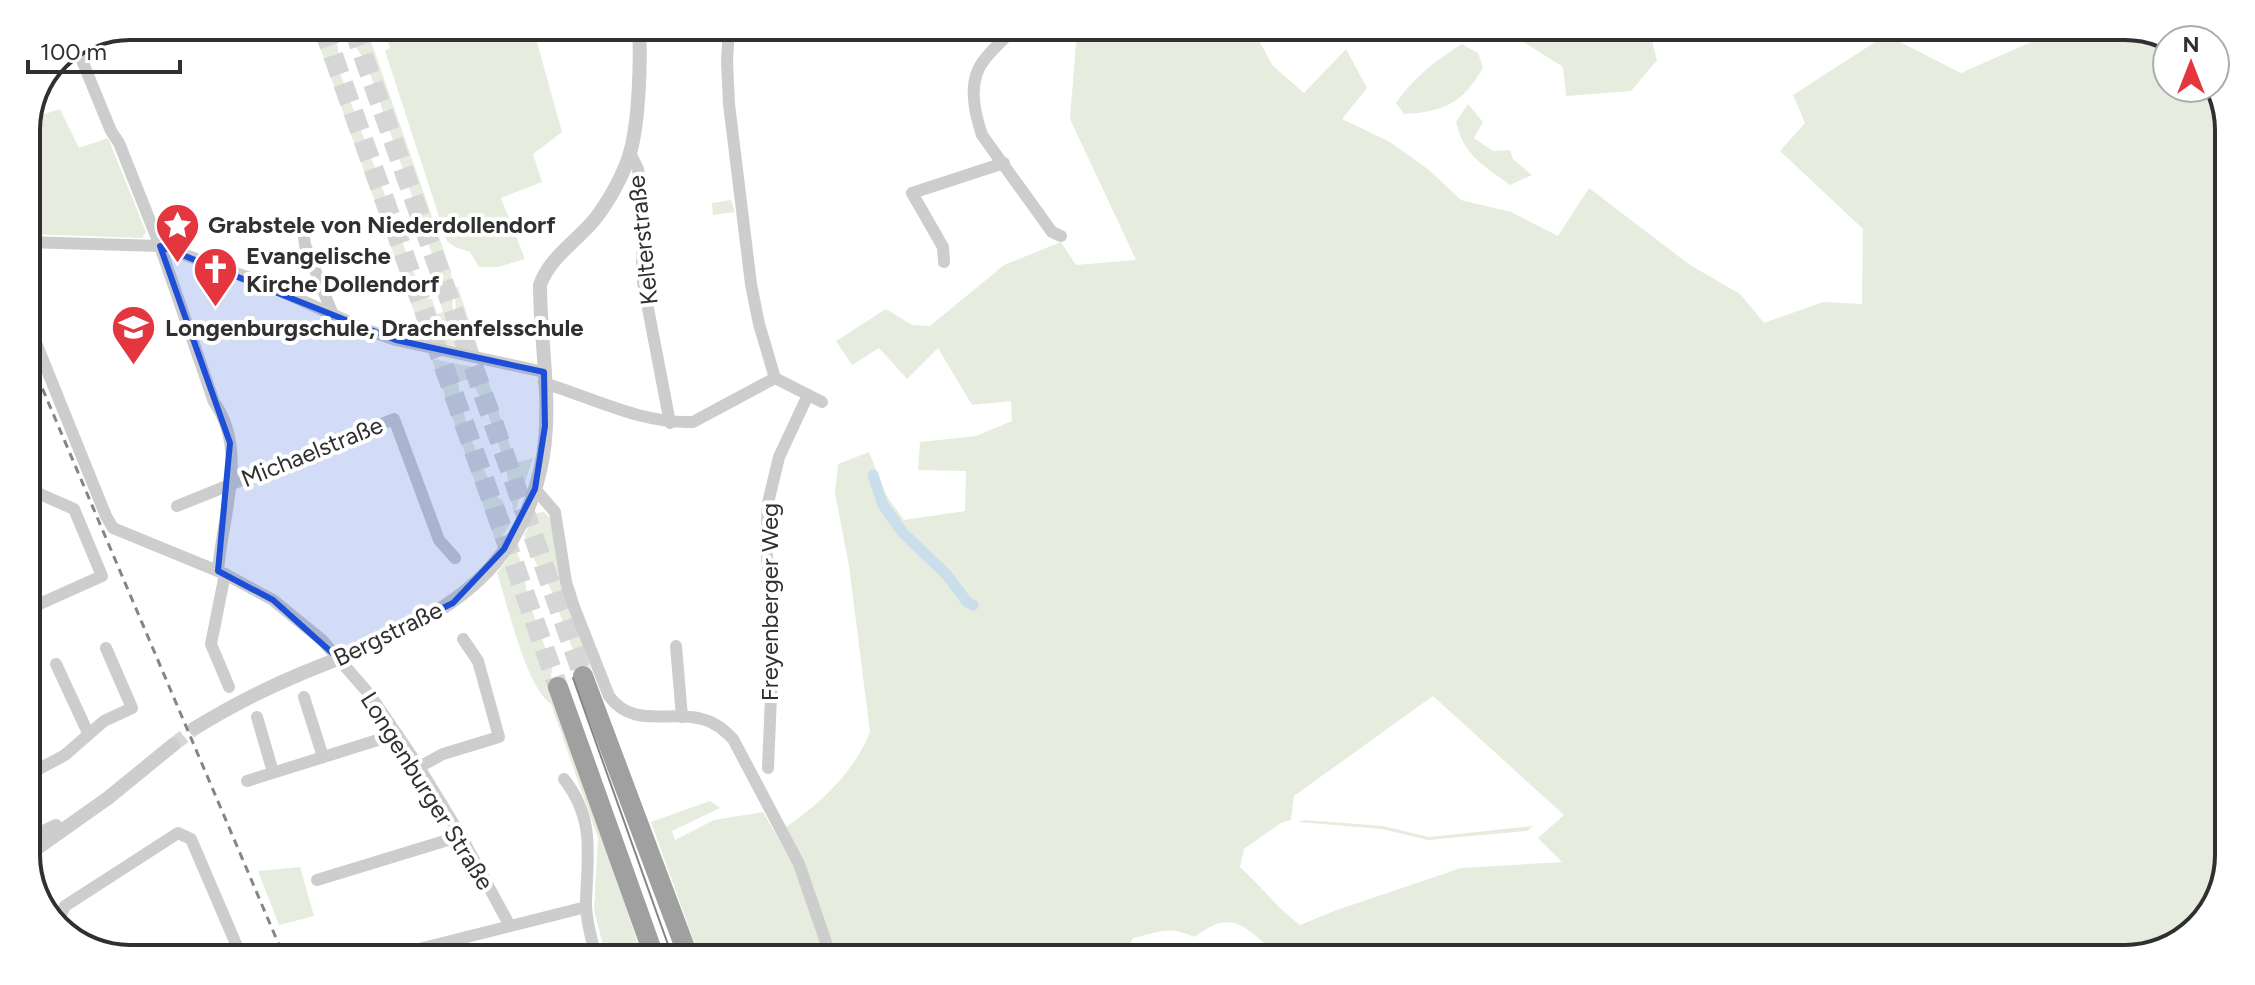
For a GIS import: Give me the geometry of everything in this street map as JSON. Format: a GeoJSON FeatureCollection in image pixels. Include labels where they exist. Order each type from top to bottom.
{"type":"FeatureCollection","features":[{"type":"Feature","properties":{"kind":"highway"},"geometry":{"type":"LineString","coordinates":[[583,676],[684,945]]}},
{"type":"Feature","properties":{"kind":"highway"},"geometry":{"type":"LineString","coordinates":[[558,687],[650,945]]}},
{"type":"Feature","properties":{"kind":"street","name":"Bergstraße"},"geometry":{"type":"LineString","coordinates":[[195,728],[262,691],[397,635],[453,603],[468,591],[517,529],[535,489],[543,454],[545,426],[540,285],[545,271],[595,218],[630,153],[637,95],[639,40]]}},
{"type":"Feature","properties":{"kind":"street"},"geometry":{"type":"LineString","coordinates":[[728,40],[729,104],[751,284],[759,324],[775,378],[822,402]]}},
{"type":"Feature","properties":{"kind":"street"},"geometry":{"type":"LineString","coordinates":[[1003,40],[984,60],[973,89],[977,120],[982,135],[1052,232],[1061,236]]}},
{"type":"Feature","properties":{"kind":"street"},"geometry":{"type":"LineString","coordinates":[[80,56],[160,246],[230,443],[232,461],[211,644],[229,687]]}},
{"type":"Feature","properties":{"kind":"street","name":"Kelterstraße"},"geometry":{"type":"LineString","coordinates":[[630,153],[638,169],[643,211],[642,277],[670,423]]}},
{"type":"Feature","properties":{"kind":"street"},"geometry":{"type":"LineString","coordinates":[[944,262],[943,247],[912,193],[1004,163]]}},
{"type":"Feature","properties":{"kind":"street"},"geometry":{"type":"LineString","coordinates":[[303,229],[305,245],[333,315]]}},
{"type":"Feature","properties":{"kind":"street"},"geometry":{"type":"LineString","coordinates":[[40,242],[160,246],[261,282],[396,340],[544,378],[591,401],[670,423],[693,422],[775,378]]}},
{"type":"Feature","properties":{"kind":"street","name":"Longenburger Straße"},"geometry":{"type":"LineString","coordinates":[[40,353],[113,528],[221,573],[273,600],[297,618],[339,659],[370,695],[419,767],[510,926]]}},
{"type":"Feature","properties":{"kind":"street","name":"Freyenberger Weg"},"geometry":{"type":"LineString","coordinates":[[768,768],[774,625],[766,547],[768,503],[779,457],[808,395]]}},
{"type":"Feature","properties":{"kind":"street","name":"Michaelstraße"},"geometry":{"type":"LineString","coordinates":[[177,506],[394,419],[439,540],[455,558]]}},
{"type":"Feature","properties":{"kind":"street"},"geometry":{"type":"LineString","coordinates":[[535,489],[555,512],[566,582],[609,696],[626,713],[701,719],[717,725],[733,739],[799,864],[827,945]]}},
{"type":"Feature","properties":{"kind":"street"},"geometry":{"type":"LineString","coordinates":[[40,494],[77,513],[102,576],[40,604]]}},
{"type":"Feature","properties":{"kind":"street"},"geometry":{"type":"LineString","coordinates":[[419,767],[443,754],[499,737],[478,661],[463,639]]}},
{"type":"Feature","properties":{"kind":"street"},"geometry":{"type":"LineString","coordinates":[[676,646],[682,717]]}},
{"type":"Feature","properties":{"kind":"street"},"geometry":{"type":"LineString","coordinates":[[40,768],[65,755],[104,721],[132,708],[106,648]]}},
{"type":"Feature","properties":{"kind":"street"},"geometry":{"type":"LineString","coordinates":[[56,664],[88,733]]}},
{"type":"Feature","properties":{"kind":"street"},"geometry":{"type":"LineString","coordinates":[[304,697],[323,757]]}},
{"type":"Feature","properties":{"kind":"street"},"geometry":{"type":"LineString","coordinates":[[257,717],[273,772]]}},
{"type":"Feature","properties":{"kind":"street"},"geometry":{"type":"LineString","coordinates":[[247,781],[397,734]]}},
{"type":"Feature","properties":{"kind":"street"},"geometry":{"type":"LineString","coordinates":[[40,846],[173,745]]}},
{"type":"Feature","properties":{"kind":"street"},"geometry":{"type":"LineString","coordinates":[[564,779],[577,795],[585,816],[589,848],[586,907],[593,945]]}},
{"type":"Feature","properties":{"kind":"street"},"geometry":{"type":"LineString","coordinates":[[40,834],[89,811]]}},
{"type":"Feature","properties":{"kind":"street"},"geometry":{"type":"LineString","coordinates":[[62,913],[65,906],[178,833],[191,839],[236,945]]}},
{"type":"Feature","properties":{"kind":"street"},"geometry":{"type":"LineString","coordinates":[[317,880],[461,836]]}},
{"type":"Feature","properties":{"kind":"street"},"geometry":{"type":"LineString","coordinates":[[461,945],[510,926],[586,907]]}},
{"type":"Feature","properties":{"kind":"highlighted area"},"geometry":{"type":"Polygon","coordinates":[[[160,246],[396,340],[544,372],[545,426],[535,489],[504,549],[453,603],[339,659],[273,600],[218,571],[230,443],[160,246]]]}},
{"type":"Feature","properties":{"kind":"green space"},"geometry":{"type":"Polygon","coordinates":[[[317,40],[339,40],[340,73],[413,271],[429,299],[432,299],[437,314],[443,312],[435,263],[366,62],[351,40],[371,40],[451,271],[453,313],[431,341],[425,342],[317,40]]]}},
{"type":"Feature","properties":{"kind":"green space"},"geometry":{"type":"Polygon","coordinates":[[[387,40],[536,40],[562,132],[533,154],[542,182],[501,198],[525,259],[498,267],[479,267],[470,252],[447,241],[385,51],[390,48],[387,40]]]}},
{"type":"Feature","properties":{"kind":"green space"},"geometry":{"type":"Polygon","coordinates":[[[1076,40],[1259,40],[1273,66],[1304,93],[1346,49],[1367,88],[1342,119],[1390,142],[1429,170],[1461,200],[1511,212],[1558,236],[1589,188],[1690,265],[1740,294],[1764,323],[1823,302],[1862,304],[1863,229],[1780,151],[1805,123],[1793,95],[1878,40],[1896,40],[1961,73],[2035,40],[2124,40],[2151,45],[2151,104],[2211,104],[2215,125],[2215,854],[2213,872],[2203,900],[2184,923],[2165,936],[2124,945],[1266,945],[1240,925],[1220,923],[1195,937],[1170,930],[1133,938],[1130,945],[832,945],[786,827],[835,786],[855,760],[870,732],[849,566],[835,493],[838,464],[869,452],[886,495],[904,520],[965,511],[966,471],[918,470],[920,442],[976,436],[1012,421],[1011,401],[972,405],[938,348],[907,379],[879,348],[852,365],[836,341],[886,309],[912,325],[930,326],[1004,265],[1061,242],[1076,265],[1136,260],[1070,119],[1076,40]],[[1433,696],[1294,796],[1291,820],[1281,823],[1244,849],[1240,867],[1300,925],[1461,868],[1562,862],[1538,838],[1564,815],[1433,696]]]}},
{"type":"Feature","properties":{"kind":"green space"},"geometry":{"type":"Polygon","coordinates":[[[1521,40],[1652,40],[1657,60],[1631,91],[1566,96],[1563,67],[1521,40]]]}},
{"type":"Feature","properties":{"kind":"green space"},"geometry":{"type":"Polygon","coordinates":[[[1462,44],[1478,53],[1483,67],[1468,89],[1441,108],[1404,114],[1396,103],[1410,85],[1462,44]]]}},
{"type":"Feature","properties":{"kind":"green space"},"geometry":{"type":"Polygon","coordinates":[[[1468,104],[1483,122],[1474,138],[1493,151],[1510,150],[1513,159],[1532,175],[1510,185],[1469,152],[1456,122],[1468,104]]]}},
{"type":"Feature","properties":{"kind":"green space"},"geometry":{"type":"Polygon","coordinates":[[[60,109],[79,148],[108,138],[146,232],[142,238],[40,234],[42,115],[60,109]]]}},
{"type":"Feature","properties":{"kind":"green space"},"geometry":{"type":"Polygon","coordinates":[[[731,200],[735,212],[713,215],[712,203],[731,200]]]}},
{"type":"Feature","properties":{"kind":"green space"},"geometry":{"type":"Polygon","coordinates":[[[458,287],[479,351],[435,342],[453,318],[456,306],[453,288],[458,287]]]}},
{"type":"Feature","properties":{"kind":"green space"},"geometry":{"type":"Polygon","coordinates":[[[432,359],[484,369],[516,463],[533,458],[514,514],[505,463],[485,406],[470,379],[458,382],[473,443],[511,522],[497,545],[432,359]]]}},
{"type":"Feature","properties":{"kind":"green space"},"geometry":{"type":"Polygon","coordinates":[[[544,512],[551,519],[559,576],[594,678],[576,658],[551,590],[524,535],[537,513],[544,512]]]}},
{"type":"Feature","properties":{"kind":"green space"},"geometry":{"type":"Polygon","coordinates":[[[516,548],[528,599],[552,667],[550,690],[638,945],[603,945],[594,910],[598,838],[551,704],[533,681],[526,663],[497,573],[516,548]]]}},
{"type":"Feature","properties":{"kind":"green space"},"geometry":{"type":"Polygon","coordinates":[[[710,801],[720,808],[672,831],[675,840],[714,820],[763,812],[797,871],[822,945],[695,945],[651,822],[710,801]]]}},
{"type":"Feature","properties":{"kind":"green space"},"geometry":{"type":"Polygon","coordinates":[[[1298,822],[1383,826],[1429,837],[1533,826],[1527,831],[1428,840],[1382,829],[1298,822]]]}},
{"type":"Feature","properties":{"kind":"green space"},"geometry":{"type":"Polygon","coordinates":[[[300,867],[314,916],[279,925],[258,871],[300,867]]]}},
{"type":"Feature","properties":{"kind":"waterway"},"geometry":{"type":"LineString","coordinates":[[873,475],[883,505],[903,533],[973,605]]}},
{"type":"Feature","properties":{"kind":"tunnel"},"geometry":{"type":"LineString","coordinates":[[328,40],[558,687]]}},
{"type":"Feature","properties":{"kind":"tunnel"},"geometry":{"type":"LineString","coordinates":[[358,40],[583,676]]}},
{"type":"Feature","properties":{"kind":"tunnel"},"geometry":{"type":"LineString","coordinates":[[173,745],[195,728]]}},
{"type":"Feature","properties":{"kind":"tram line"},"geometry":{"type":"LineString","coordinates":[[573,678],[668,945]]}},
{"type":"Feature","properties":{"kind":"railway"},"geometry":{"type":"LineString","coordinates":[[40,383],[279,945]]}},
{"type":"Feature","properties":{"kind":"place","name":"Grabstele von Niederdollendorf"},"geometry":{"type":"Point","coordinates":[177,264]}},
{"type":"Feature","properties":{"kind":"place","name":"Evangelische Kirche Dollendorf"},"geometry":{"type":"Point","coordinates":[215,309]}},
{"type":"Feature","properties":{"kind":"place","name":"Longenburgschule, Drachenfelsschule"},"geometry":{"type":"Point","coordinates":[134,367]}}]}
